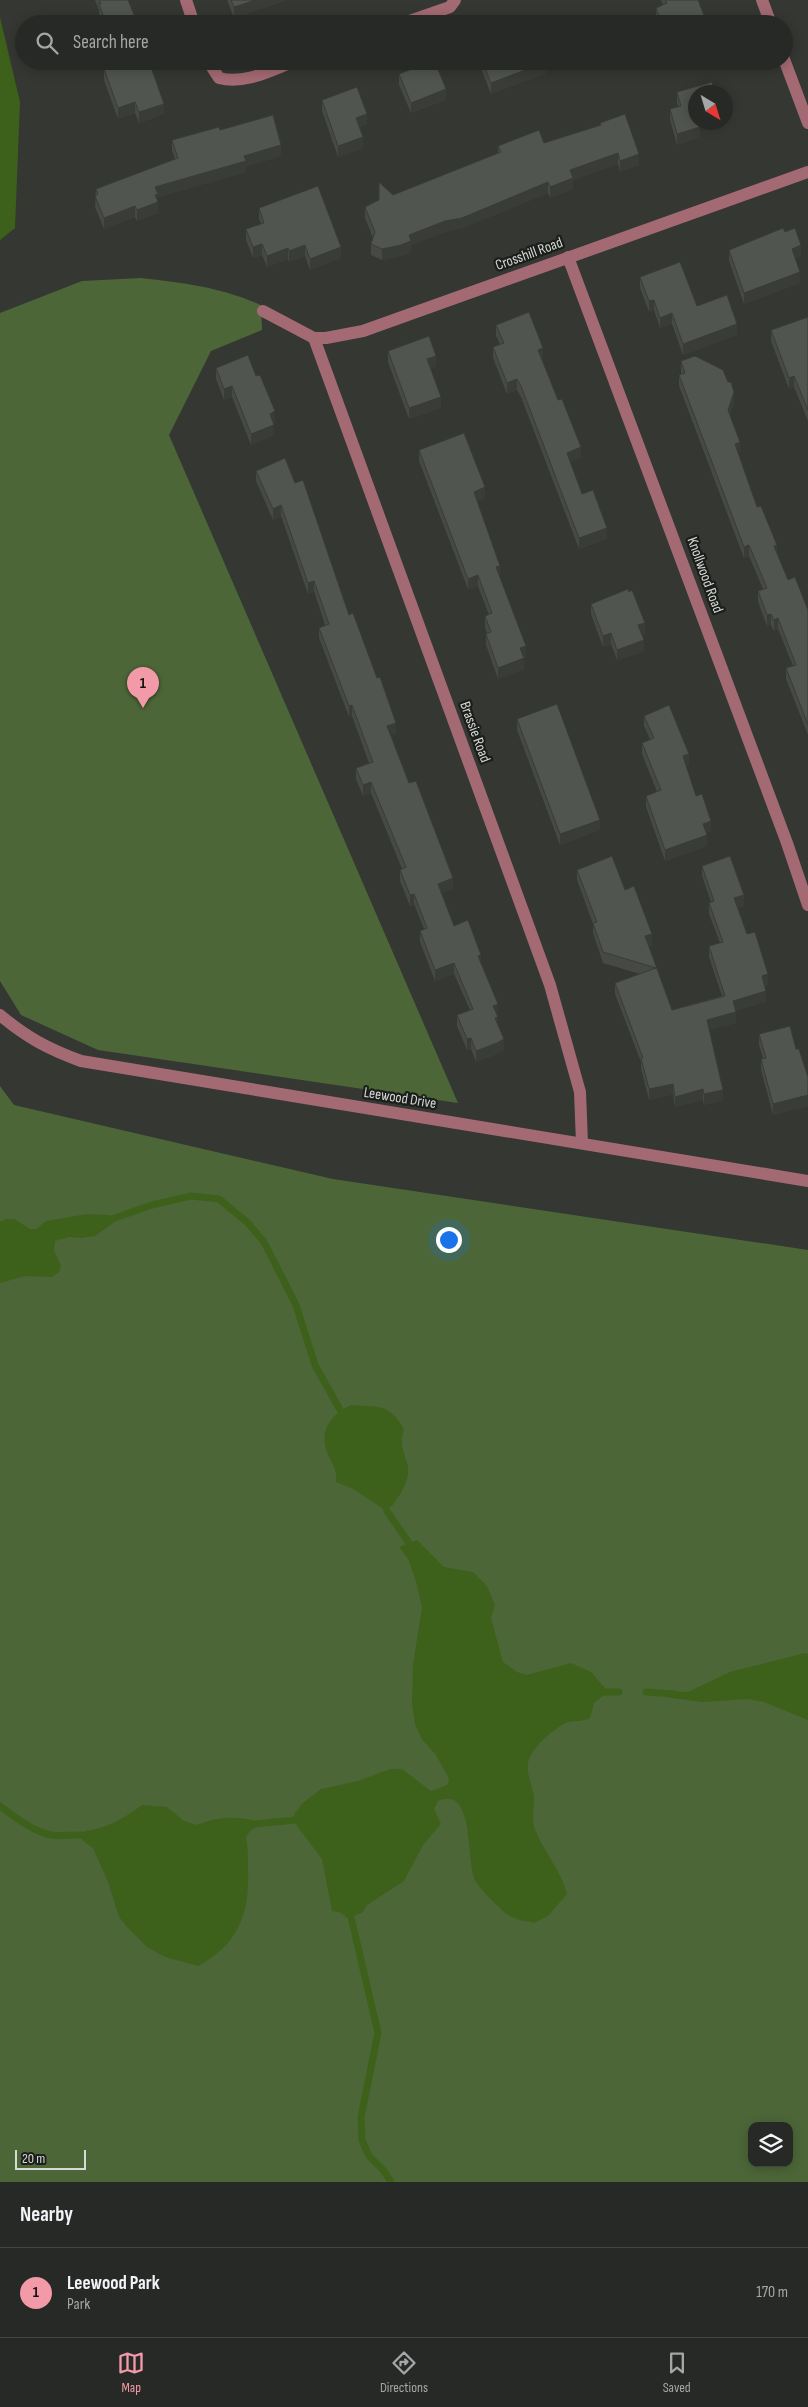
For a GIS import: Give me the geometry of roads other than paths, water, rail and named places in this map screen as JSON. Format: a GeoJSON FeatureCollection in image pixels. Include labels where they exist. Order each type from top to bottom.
{"type":"FeatureCollection","features":[{"type":"Feature","properties":{"kind":"street"},"geometry":{"type":"LineString","coordinates":[[186,0],[191,15]]}},
{"type":"Feature","properties":{"kind":"street"},"geometry":{"type":"LineString","coordinates":[[426,15],[450,6],[455,0]]}},
{"type":"Feature","properties":{"kind":"street"},"geometry":{"type":"LineString","coordinates":[[762,0],[768,15]]}},
{"type":"Feature","properties":{"kind":"street"},"geometry":{"type":"LineString","coordinates":[[214,70],[219,78],[231,82],[241,81],[271,70]]}},
{"type":"Feature","properties":{"kind":"street"},"geometry":{"type":"LineString","coordinates":[[788,70],[808,123]]}},
{"type":"Feature","properties":{"kind":"street","name":"Crosshill Road"},"geometry":{"type":"LineString","coordinates":[[314,338],[326,338],[363,331],[808,172]]}},
{"type":"Feature","properties":{"kind":"street","name":"Knollwood Road"},"geometry":{"type":"LineString","coordinates":[[568,257],[787,843],[808,905]]}},
{"type":"Feature","properties":{"kind":"street"},"geometry":{"type":"LineString","coordinates":[[263,311],[314,338]]}},
{"type":"Feature","properties":{"kind":"street","name":"Brassie Road"},"geometry":{"type":"LineString","coordinates":[[314,338],[550,986],[580,1092],[582,1143]]}},
{"type":"Feature","properties":{"kind":"street","name":"Leewood Drive"},"geometry":{"type":"LineString","coordinates":[[0,1015],[21,1033],[48,1049],[81,1061],[808,1180]]}},
{"type":"Feature","properties":{"kind":"waterway"},"geometry":{"type":"LineString","coordinates":[[103,1222],[152,1205],[191,1196],[219,1199],[248,1223],[264,1242],[296,1305],[315,1365],[344,1417]]}},
{"type":"Feature","properties":{"kind":"waterway"},"geometry":{"type":"LineString","coordinates":[[384,1501],[387,1511],[409,1543]]}},
{"type":"Feature","properties":{"kind":"waterway"},"geometry":{"type":"LineString","coordinates":[[604,1692],[619,1692]]}},
{"type":"Feature","properties":{"kind":"waterway"},"geometry":{"type":"LineString","coordinates":[[646,1692],[675,1694]]}},
{"type":"Feature","properties":{"kind":"waterway"},"geometry":{"type":"LineString","coordinates":[[0,1806],[24,1823],[44,1833],[51,1835],[94,1836]]}},
{"type":"Feature","properties":{"kind":"waterway"},"geometry":{"type":"LineString","coordinates":[[254,1824],[296,1820]]}},
{"type":"Feature","properties":{"kind":"waterway"},"geometry":{"type":"LineString","coordinates":[[351,1917],[378,2033],[361,2117],[362,2140],[369,2156],[384,2171],[391,2182]]}},
{"type":"Feature","properties":{"kind":"place","name":"Leewood Park"},"geometry":{"type":"Point","coordinates":[143,708]}}]}
